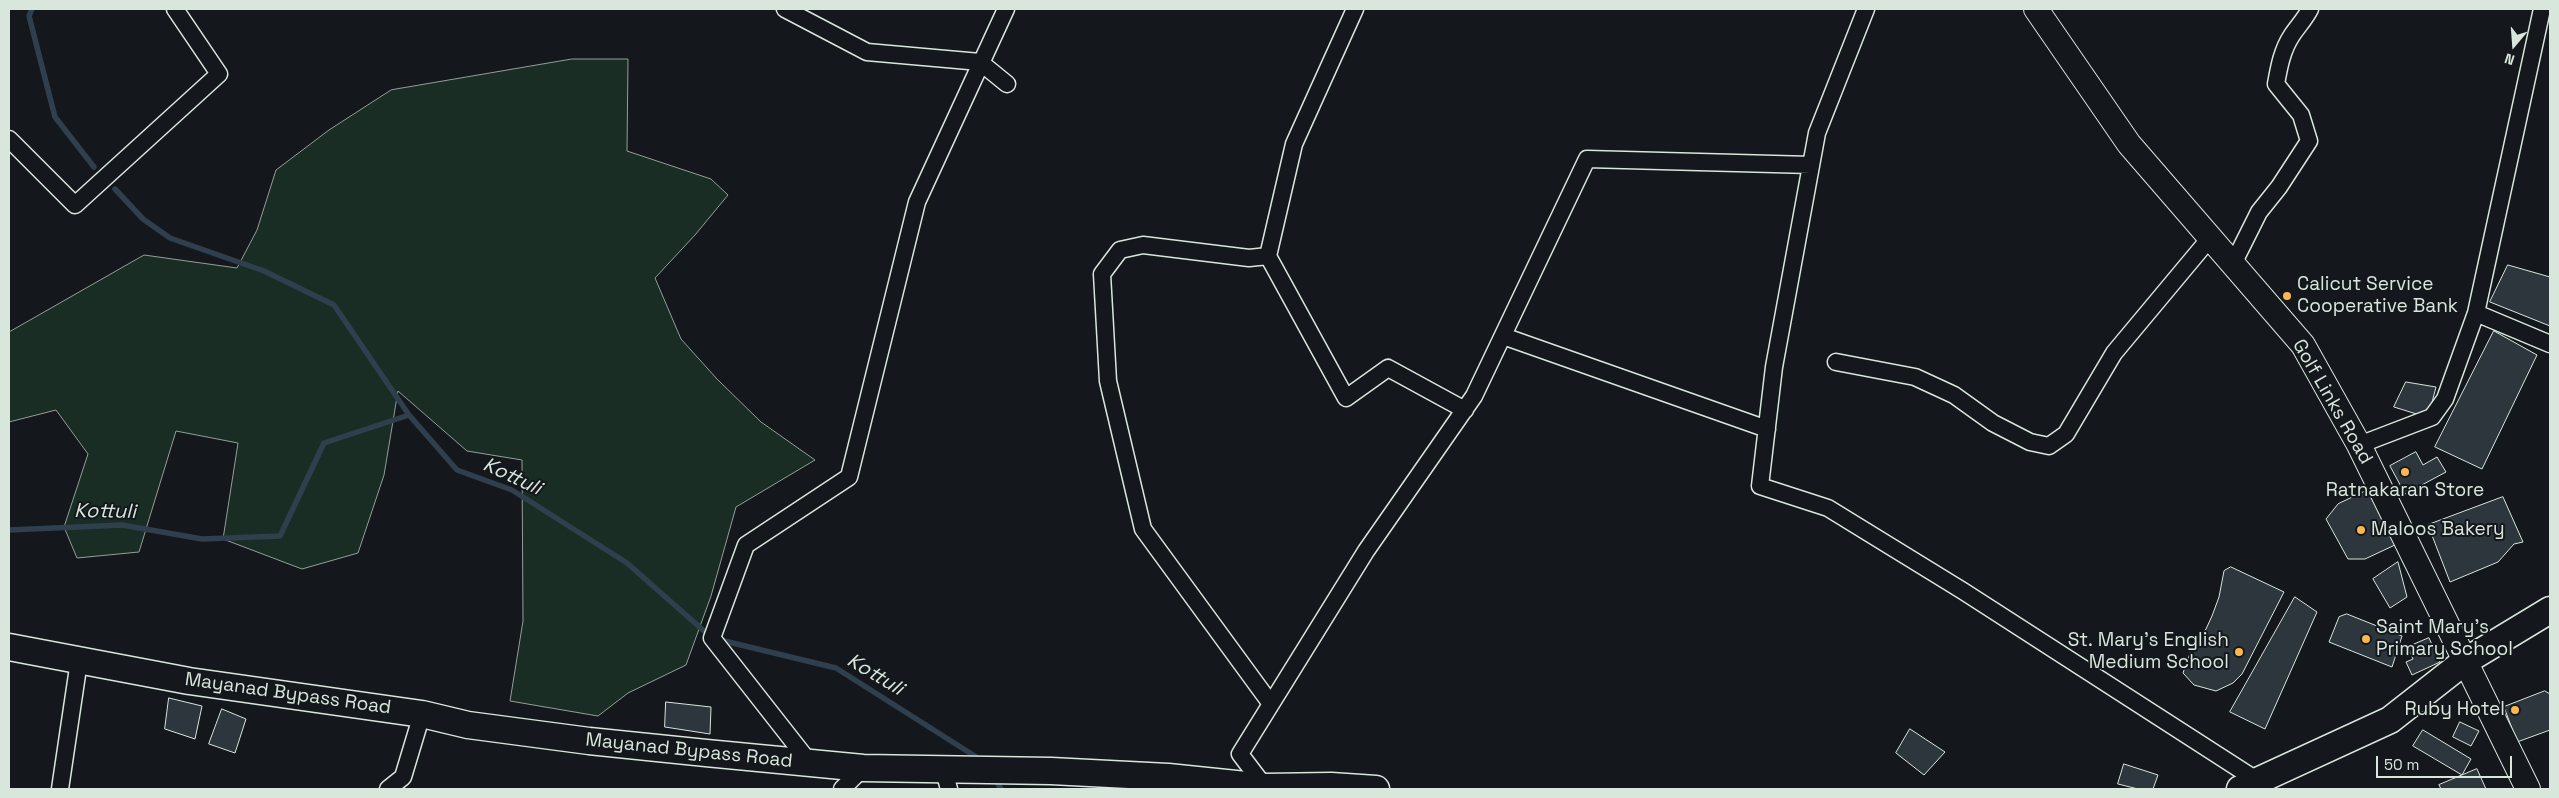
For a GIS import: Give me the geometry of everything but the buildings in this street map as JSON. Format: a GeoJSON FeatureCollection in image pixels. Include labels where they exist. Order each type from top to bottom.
{"type":"FeatureCollection","features":[{"type":"Feature","properties":{"kind":"main road","name":"Golf Links Road"},"geometry":{"type":"LineString","coordinates":[[2036,9],[2129,144],[2303,344],[2359,446],[2528,789]]}},
{"type":"Feature","properties":{"kind":"main road"},"geometry":{"type":"LineString","coordinates":[[2249,785],[2390,720],[2464,662],[2550,610]]}},
{"type":"Feature","properties":{"kind":"main road","name":"Mayanad Bypass Road"},"geometry":{"type":"LineString","coordinates":[[9,647],[189,681],[422,714],[468,725],[589,741],[948,777],[1051,772],[1168,778],[1265,786],[1331,786],[1376,789]]}},
{"type":"Feature","properties":{"kind":"street"},"geometry":{"type":"LineString","coordinates":[[9,140],[75,205],[219,74],[175,9]]}},
{"type":"Feature","properties":{"kind":"street"},"geometry":{"type":"LineString","coordinates":[[810,763],[712,638],[746,546],[849,476],[917,202],[1006,9]]}},
{"type":"Feature","properties":{"kind":"street"},"geometry":{"type":"LineString","coordinates":[[1355,9],[1294,144],[1268,256],[1346,398],[1388,368],[1465,410]]}},
{"type":"Feature","properties":{"kind":"street"},"geometry":{"type":"LineString","coordinates":[[1866,9],[1817,133],[1774,367],[1760,486],[1828,508],[1963,591],[2249,785]]}},
{"type":"Feature","properties":{"kind":"street"},"geometry":{"type":"LineString","coordinates":[[2233,264],[2259,212],[2279,187],[2309,141],[2301,115],[2276,84],[2282,56],[2292,35],[2306,18],[2310,9]]}},
{"type":"Feature","properties":{"kind":"street"},"geometry":{"type":"LineString","coordinates":[[2359,446],[2432,417],[2445,399],[2476,313],[2542,9]]}},
{"type":"Feature","properties":{"kind":"street"},"geometry":{"type":"LineString","coordinates":[[792,11],[867,52],[980,62],[1007,84]]}},
{"type":"Feature","properties":{"kind":"street"},"geometry":{"type":"LineString","coordinates":[[1265,786],[1240,754],[1366,550],[1474,396],[1586,159],[1811,166]]}},
{"type":"Feature","properties":{"kind":"street"},"geometry":{"type":"LineString","coordinates":[[1836,362],[1915,377],[1954,395],[1993,423],[2030,442],[2050,446],[2066,434],[2114,353],[2210,238]]}},
{"type":"Feature","properties":{"kind":"street"},"geometry":{"type":"LineString","coordinates":[[1268,256],[1249,258],[1143,245],[1120,250],[1102,274],[1108,381],[1143,529],[1271,704]]}},
{"type":"Feature","properties":{"kind":"street"},"geometry":{"type":"LineString","coordinates":[[2476,313],[2550,344]]}},
{"type":"Feature","properties":{"kind":"street"},"geometry":{"type":"LineString","coordinates":[[1503,336],[1767,429]]}},
{"type":"Feature","properties":{"kind":"street"},"geometry":{"type":"LineString","coordinates":[[60,789],[79,661]]}},
{"type":"Feature","properties":{"kind":"street"},"geometry":{"type":"LineString","coordinates":[[388,789],[403,777],[422,714]]}},
{"type":"Feature","properties":{"kind":"street"},"geometry":{"type":"LineString","coordinates":[[842,789],[863,768]]}},
{"type":"Feature","properties":{"kind":"green space"},"geometry":{"type":"Polygon","coordinates":[[[572,59],[628,59],[627,151],[711,179],[728,195],[695,235],[655,278],[681,339],[717,379],[761,422],[815,460],[736,507],[711,596],[686,665],[628,693],[598,716],[510,701],[523,621],[522,460],[467,451],[398,391],[384,475],[358,553],[302,569],[223,539],[238,443],[176,431],[139,552],[77,558],[64,527],[88,454],[56,410],[9,422],[9,332],[144,255],[237,268],[257,230],[276,170],[329,130],[391,90],[572,59]]]}},
{"type":"Feature","properties":{"kind":"waterway"},"geometry":{"type":"LineString","coordinates":[[32,9],[29,16],[55,117],[94,167]]}},
{"type":"Feature","properties":{"kind":"waterway"},"geometry":{"type":"LineString","coordinates":[[115,189],[143,219],[170,238],[264,271],[334,305],[409,415]]}},
{"type":"Feature","properties":{"kind":"waterway","name":"Kottuli"},"geometry":{"type":"LineString","coordinates":[[9,530],[122,525],[202,539],[280,536],[324,443],[409,415],[457,470],[512,490],[627,563],[712,638],[836,668],[981,760]]}},
{"type":"Feature","properties":{"kind":"waterway","name":"Kottuli"},"geometry":{"type":"LineString","coordinates":[[994,777],[1001,789]]}},
{"type":"Feature","properties":{"kind":"place","name":"Calicut Service Cooperative Bank"},"geometry":{"type":"Point","coordinates":[2287,296]}},
{"type":"Feature","properties":{"kind":"place","name":"Ratnakaran Store"},"geometry":{"type":"Point","coordinates":[2405,472]}},
{"type":"Feature","properties":{"kind":"place","name":"Maloos Bakery"},"geometry":{"type":"Point","coordinates":[2361,530]}},
{"type":"Feature","properties":{"kind":"place","name":"Saint Mary's Primary School"},"geometry":{"type":"Point","coordinates":[2366,639]}},
{"type":"Feature","properties":{"kind":"place","name":"St. Mary's English Medium School"},"geometry":{"type":"Point","coordinates":[2239,652]}},
{"type":"Feature","properties":{"kind":"place","name":"Ruby Hotel"},"geometry":{"type":"Point","coordinates":[2515,710]}}]}
